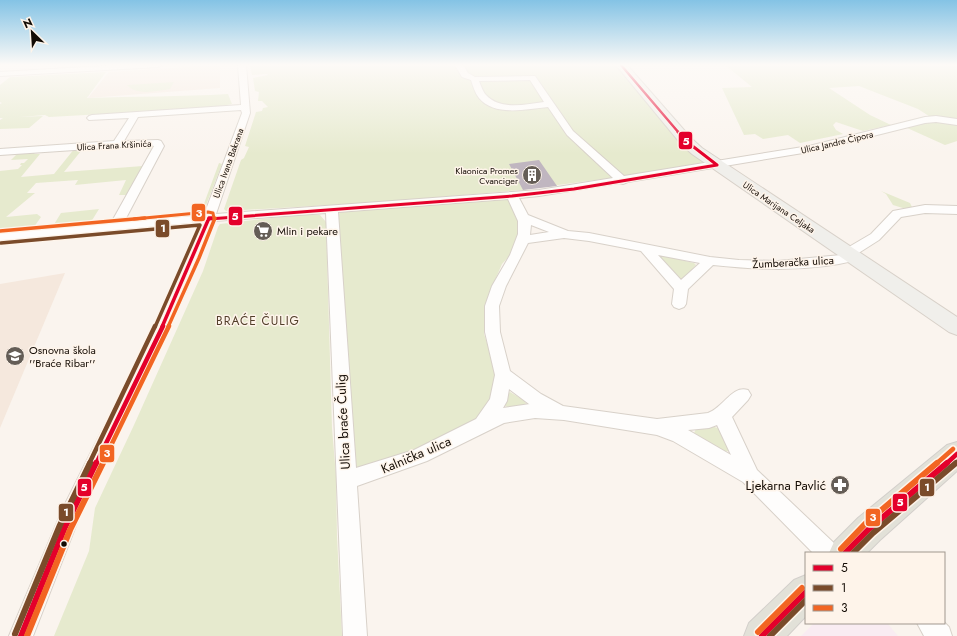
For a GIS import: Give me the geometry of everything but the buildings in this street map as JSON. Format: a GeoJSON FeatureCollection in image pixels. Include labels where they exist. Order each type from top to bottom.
{"type":"FeatureCollection","features":[{"type":"Feature","properties":{"kind":"main road","name":"Ulica Marijana Celjaka"},"geometry":{"type":"LineString","coordinates":[[646,95],[686,141],[717,165],[957,327]]}},
{"type":"Feature","properties":{"kind":"main road"},"geometry":{"type":"LineString","coordinates":[[857,549],[957,454]]}},
{"type":"Feature","properties":{"kind":"main road"},"geometry":{"type":"LineString","coordinates":[[762,636],[805,593]]}},
{"type":"Feature","properties":{"kind":"street","name":"Ulica Ivana Bakrana"},"geometry":{"type":"LineString","coordinates":[[21,636],[68,520],[180,289],[209,218],[246,113],[245,95]]}},
{"type":"Feature","properties":{"kind":"street"},"geometry":{"type":"LineString","coordinates":[[481,95],[488,101],[498,106],[515,108],[550,104]]}},
{"type":"Feature","properties":{"kind":"street"},"geometry":{"type":"LineString","coordinates":[[543,95],[570,133],[623,181]]}},
{"type":"Feature","properties":{"kind":"street"},"geometry":{"type":"LineString","coordinates":[[92,118],[246,107]]}},
{"type":"Feature","properties":{"kind":"street"},"geometry":{"type":"LineString","coordinates":[[117,144],[136,114]]}},
{"type":"Feature","properties":{"kind":"street","name":"Ulica Jandre Čipora"},"geometry":{"type":"LineString","coordinates":[[0,237],[209,218],[512,196],[623,181],[815,148],[925,120],[957,122]]}},
{"type":"Feature","properties":{"kind":"street","name":"Ulica Frana Kršinića"},"geometry":{"type":"LineString","coordinates":[[0,152],[153,142],[159,144],[116,226]]}},
{"type":"Feature","properties":{"kind":"street","name":"Kalnička ulica"},"geometry":{"type":"LineString","coordinates":[[483,424],[498,401],[503,375],[490,321],[492,304],[501,282],[522,241],[525,225],[523,217],[512,196]]}},
{"type":"Feature","properties":{"kind":"street","name":"Ulica braće Čulig"},"geometry":{"type":"LineString","coordinates":[[332,209],[355,636]]}},
{"type":"Feature","properties":{"kind":"street"},"geometry":{"type":"LineString","coordinates":[[849,255],[875,237],[897,214],[925,209],[957,210]]}},
{"type":"Feature","properties":{"kind":"street","name":"Žumberačka ulica"},"geometry":{"type":"LineString","coordinates":[[523,217],[566,235],[589,237],[710,261],[739,264],[778,265],[838,260],[849,255]]}},
{"type":"Feature","properties":{"kind":"street"},"geometry":{"type":"LineString","coordinates":[[522,241],[539,237],[566,235]]}},
{"type":"Feature","properties":{"kind":"street"},"geometry":{"type":"LineString","coordinates":[[646,249],[680,288]]}},
{"type":"Feature","properties":{"kind":"street"},"geometry":{"type":"LineString","coordinates":[[679,304],[680,288],[710,261]]}},
{"type":"Feature","properties":{"kind":"street","name":"Kalnička ulica"},"geometry":{"type":"LineString","coordinates":[[503,375],[535,399],[564,413]]}},
{"type":"Feature","properties":{"kind":"street","name":"Kalnička ulica"},"geometry":{"type":"LineString","coordinates":[[657,427],[709,420],[722,415],[742,395]]}},
{"type":"Feature","properties":{"kind":"street","name":"Kalnička ulica"},"geometry":{"type":"LineString","coordinates":[[346,480],[375,472],[443,446],[501,416],[535,411],[564,413],[657,427],[680,435],[750,476],[827,552]]}},
{"type":"Feature","properties":{"kind":"street","name":"Kalnička ulica"},"geometry":{"type":"LineString","coordinates":[[722,415],[750,476]]}},
{"type":"Feature","properties":{"kind":"street"},"geometry":{"type":"LineString","coordinates":[[930,624],[940,636]]}},
{"type":"Feature","properties":{"kind":"shaded area"},"geometry":{"type":"Polygon","coordinates":[[[91,95],[132,95],[88,98],[91,95]]]}},
{"type":"Feature","properties":{"kind":"shaded area","name":"Osnovna škola ''Braće Ribar''"},"geometry":{"type":"Polygon","coordinates":[[[65,273],[0,428],[0,284],[65,273]]]}},
{"type":"Feature","properties":{"kind":"shaded area"},"geometry":{"type":"Polygon","coordinates":[[[813,624],[888,624],[898,636],[801,636],[813,624]]]}},
{"type":"Feature","properties":{"kind":"green space"},"geometry":{"type":"Polygon","coordinates":[[[0,95],[89,95],[87,98],[228,95],[232,104],[212,108],[49,117],[45,115],[19,117],[43,116],[29,128],[0,129],[0,120],[3,118],[0,118],[0,104],[2,103],[0,102],[0,95]]]}},
{"type":"Feature","properties":{"kind":"green space"},"geometry":{"type":"Polygon","coordinates":[[[259,95],[644,95],[705,162],[633,175],[521,190],[382,202],[226,211],[224,209],[241,160],[244,158],[249,147],[245,146],[256,112],[262,111],[263,108],[268,107],[262,101],[258,101],[259,95]]]}},
{"type":"Feature","properties":{"kind":"green space"},"geometry":{"type":"Polygon","coordinates":[[[725,95],[839,95],[870,115],[891,125],[863,131],[836,122],[833,125],[836,130],[843,134],[800,143],[788,135],[763,139],[755,134],[744,135],[725,95]]]}},
{"type":"Feature","properties":{"kind":"green space"},"geometry":{"type":"Polygon","coordinates":[[[881,95],[957,95],[957,120],[932,118],[918,109],[881,95]]]}},
{"type":"Feature","properties":{"kind":"green space"},"geometry":{"type":"Polygon","coordinates":[[[927,121],[957,123],[957,141],[945,145],[905,127],[927,121]]]}},
{"type":"Feature","properties":{"kind":"green space"},"geometry":{"type":"Polygon","coordinates":[[[154,143],[155,147],[148,149],[146,148],[150,145],[81,151],[64,172],[143,166],[128,195],[119,195],[126,180],[75,185],[78,180],[36,183],[27,193],[35,193],[6,217],[37,214],[41,217],[34,227],[0,230],[0,171],[18,169],[22,165],[20,165],[21,163],[24,163],[28,159],[11,160],[19,152],[36,151],[34,154],[40,154],[21,177],[54,174],[75,148],[154,143]]]}},
{"type":"Feature","properties":{"kind":"green space"},"geometry":{"type":"Polygon","coordinates":[[[219,163],[222,164],[205,208],[202,209],[219,163]]]}},
{"type":"Feature","properties":{"kind":"green space"},"geometry":{"type":"Polygon","coordinates":[[[881,191],[910,203],[912,207],[906,209],[893,205],[886,194],[881,191]]]}},
{"type":"Feature","properties":{"kind":"green space"},"geometry":{"type":"Polygon","coordinates":[[[506,199],[513,205],[520,226],[513,252],[502,264],[489,294],[486,311],[484,334],[493,361],[496,380],[491,396],[478,419],[440,440],[366,468],[355,467],[337,215],[341,212],[351,210],[506,199]]]}},
{"type":"Feature","properties":{"kind":"green space"},"geometry":{"type":"Polygon","coordinates":[[[99,209],[91,222],[53,226],[61,213],[99,209]]]}},
{"type":"Feature","properties":{"kind":"green space"},"geometry":{"type":"Polygon","coordinates":[[[307,214],[320,215],[326,222],[332,428],[336,476],[337,536],[342,636],[54,636],[89,551],[95,508],[203,271],[218,227],[220,224],[307,214]]]}},
{"type":"Feature","properties":{"kind":"green space"},"geometry":{"type":"Polygon","coordinates":[[[660,255],[694,263],[696,265],[684,279],[680,280],[659,258],[660,255]]]}},
{"type":"Feature","properties":{"kind":"green space"},"geometry":{"type":"Polygon","coordinates":[[[510,392],[525,401],[526,404],[516,407],[505,406],[508,394],[510,392]]]}},
{"type":"Feature","properties":{"kind":"green space"},"geometry":{"type":"Polygon","coordinates":[[[712,426],[720,429],[729,451],[723,452],[694,433],[696,429],[712,426]]]}},
{"type":"Feature","properties":{"kind":"transit line","name":"5"},"geometry":{"type":"LineString","coordinates":[[646,95],[686,141],[717,165]]}},
{"type":"Feature","properties":{"kind":"transit line","name":"5"},"geometry":{"type":"LineString","coordinates":[[21,636],[65,527],[161,330],[209,218],[512,196],[574,189],[717,165]]}},
{"type":"Feature","properties":{"kind":"transit line","name":"3"},"geometry":{"type":"LineString","coordinates":[[0,231],[208,212],[213,213],[215,217],[199,258],[166,332],[70,530],[27,636]]}},
{"type":"Feature","properties":{"kind":"transit line","name":"1"},"geometry":{"type":"LineString","coordinates":[[1,243],[200,225],[155,327],[60,525],[15,634]]}},
{"type":"Feature","properties":{"kind":"transit line","name":"3"},"geometry":{"type":"LineString","coordinates":[[841,549],[865,524],[953,449]]}},
{"type":"Feature","properties":{"kind":"transit line","name":"5"},"geometry":{"type":"LineString","coordinates":[[846,552],[869,529],[957,454]]}},
{"type":"Feature","properties":{"kind":"transit line","name":"1"},"geometry":{"type":"LineString","coordinates":[[854,552],[873,533],[957,462]]}},
{"type":"Feature","properties":{"kind":"transit line","name":"3"},"geometry":{"type":"LineString","coordinates":[[758,632],[802,588]]}},
{"type":"Feature","properties":{"kind":"transit line","name":"5"},"geometry":{"type":"LineString","coordinates":[[762,636],[805,593]]}},
{"type":"Feature","properties":{"kind":"transit line","name":"1"},"geometry":{"type":"LineString","coordinates":[[770,636],[805,601]]}},
{"type":"Feature","properties":{"kind":"place","name":"Klaonica Promes Cvanciger"},"geometry":{"type":"Point","coordinates":[532,175]}},
{"type":"Feature","properties":{"kind":"place","name":"Mlin i pekare"},"geometry":{"type":"Point","coordinates":[263,231]}},
{"type":"Feature","properties":{"kind":"place","name":"Osnovna škola ''Braće Ribar''"},"geometry":{"type":"Point","coordinates":[15,356]}},
{"type":"Feature","properties":{"kind":"place","name":"Ljekarna Pavlić"},"geometry":{"type":"Point","coordinates":[840,485]}},
{"type":"Feature","properties":{"kind":"district","name":"BRAĆE ČULIG"},"geometry":{"type":"Point","coordinates":[258,321]}}]}
